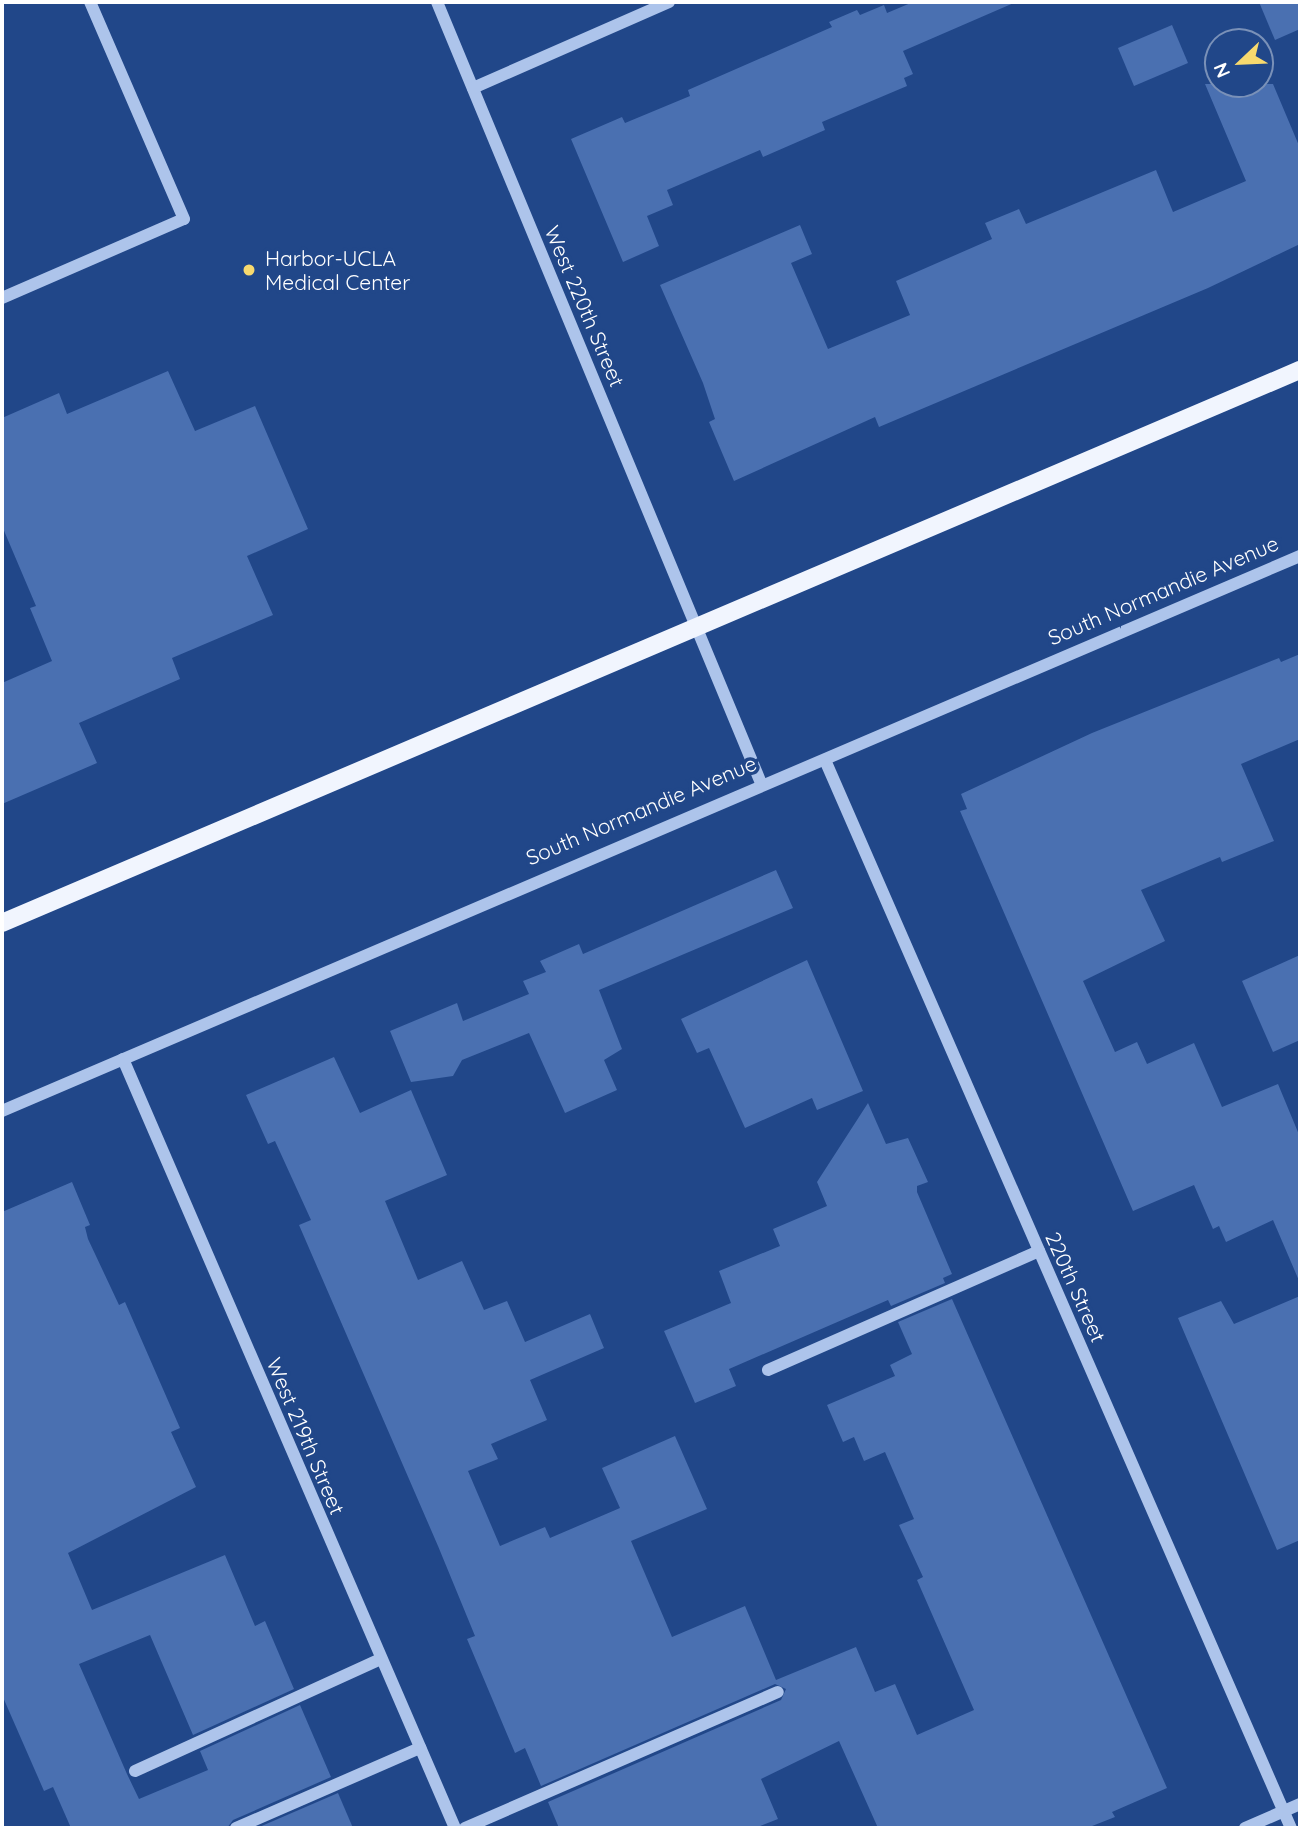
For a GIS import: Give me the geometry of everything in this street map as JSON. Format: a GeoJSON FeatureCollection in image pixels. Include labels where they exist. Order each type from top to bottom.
{"type":"FeatureCollection","features":[{"type":"Feature","properties":{"kind":"main road"},"geometry":{"type":"LineString","coordinates":[[2,923],[1300,370]]}},
{"type":"Feature","properties":{"kind":"street"},"geometry":{"type":"LineString","coordinates":[[2,298],[184,219],[90,2]]}},
{"type":"Feature","properties":{"kind":"street","name":"West 220th Street"},"geometry":{"type":"LineString","coordinates":[[438,2],[698,625]]}},
{"type":"Feature","properties":{"kind":"street"},"geometry":{"type":"LineString","coordinates":[[473,88],[669,2]]}},
{"type":"Feature","properties":{"kind":"street","name":"South Normandie Avenue"},"geometry":{"type":"LineString","coordinates":[[2,1111],[761,783],[825,760],[1300,556]]}},
{"type":"Feature","properties":{"kind":"street"},"geometry":{"type":"LineString","coordinates":[[698,625],[761,783]]}},
{"type":"Feature","properties":{"kind":"street","name":"220th Street"},"geometry":{"type":"LineString","coordinates":[[825,760],[1292,1828]]}},
{"type":"Feature","properties":{"kind":"street","name":"West 219th Street"},"geometry":{"type":"LineString","coordinates":[[123,1059],[455,1828]]}},
{"type":"Feature","properties":{"kind":"street"},"geometry":{"type":"LineString","coordinates":[[768,1370],[1040,1251]]}},
{"type":"Feature","properties":{"kind":"street"},"geometry":{"type":"LineString","coordinates":[[135,1771],[382,1659]]}},
{"type":"Feature","properties":{"kind":"street"},"geometry":{"type":"LineString","coordinates":[[465,1828],[778,1692]]}},
{"type":"Feature","properties":{"kind":"street"},"geometry":{"type":"LineString","coordinates":[[236,1828],[420,1748]]}},
{"type":"Feature","properties":{"kind":"street"},"geometry":{"type":"LineString","coordinates":[[1245,1828],[1300,1804]]}},
{"type":"Feature","properties":{"kind":"building"},"geometry":{"type":"Polygon","coordinates":[[[913,2],[1016,2],[903,51],[913,74],[904,78],[907,86],[822,122],[825,130],[763,157],[760,150],[667,190],[673,205],[647,216],[659,246],[623,262],[571,139],[622,117],[625,123],[690,96],[688,90],[832,27],[829,22],[857,10],[860,15],[884,5],[887,13],[913,2]]]}},
{"type":"Feature","properties":{"kind":"building"},"geometry":{"type":"Polygon","coordinates":[[[1259,2],[1300,2],[1300,29],[1275,40],[1274,28],[1270,28],[1259,2]]]}},
{"type":"Feature","properties":{"kind":"building"},"geometry":{"type":"Polygon","coordinates":[[[1172,25],[1188,63],[1134,86],[1118,48],[1172,25]]]}},
{"type":"Feature","properties":{"kind":"building"},"geometry":{"type":"Polygon","coordinates":[[[1274,86],[1300,148],[1300,244],[1208,288],[879,427],[875,417],[734,481],[709,422],[715,419],[703,383],[660,285],[800,225],[812,254],[791,263],[828,349],[910,315],[896,281],[992,239],[985,223],[1019,209],[1026,224],[1156,170],[1173,212],[1246,181],[1211,98],[1274,98],[1274,86]]]}},
{"type":"Feature","properties":{"kind":"building"},"geometry":{"type":"Polygon","coordinates":[[[168,371],[195,431],[255,406],[308,529],[247,556],[273,615],[172,658],[180,679],[79,723],[97,763],[2,804],[2,683],[52,661],[30,608],[36,606],[2,526],[2,418],[59,393],[67,414],[168,371]]]}},
{"type":"Feature","properties":{"kind":"building"},"geometry":{"type":"Polygon","coordinates":[[[1300,654],[1300,739],[1241,764],[1274,841],[1222,862],[1220,857],[1141,890],[1165,941],[1083,981],[1115,1052],[1137,1042],[1147,1064],[1194,1043],[1222,1107],[1278,1084],[1300,1137],[1300,1283],[1273,1220],[1226,1242],[1219,1226],[1213,1229],[1194,1185],[1133,1211],[960,811],[967,809],[961,794],[1092,733],[1279,658],[1281,662],[1300,654]]]}},
{"type":"Feature","properties":{"kind":"building"},"geometry":{"type":"Polygon","coordinates":[[[776,870],[793,908],[599,990],[622,1049],[604,1060],[617,1090],[565,1113],[529,1033],[462,1060],[453,1076],[411,1082],[390,1031],[457,1003],[463,1021],[529,994],[523,981],[546,972],[540,961],[579,944],[583,954],[776,870]]]}},
{"type":"Feature","properties":{"kind":"building"},"geometry":{"type":"Polygon","coordinates":[[[1300,955],[1300,1040],[1273,1052],[1242,981],[1300,955]]]}},
{"type":"Feature","properties":{"kind":"building"},"geometry":{"type":"Polygon","coordinates":[[[807,960],[863,1091],[817,1110],[812,1098],[745,1128],[709,1048],[697,1053],[681,1019],[807,960]]]}},
{"type":"Feature","properties":{"kind":"building"},"geometry":{"type":"Polygon","coordinates":[[[334,1057],[360,1113],[411,1090],[447,1175],[385,1201],[418,1280],[462,1261],[484,1310],[507,1301],[525,1342],[590,1314],[604,1348],[530,1380],[547,1420],[491,1444],[498,1459],[468,1471],[500,1546],[545,1527],[550,1538],[620,1508],[602,1468],[675,1436],[707,1509],[631,1541],[672,1637],[745,1606],[776,1680],[856,1647],[875,1692],[895,1684],[917,1735],[974,1710],[917,1580],[923,1577],[899,1525],[914,1519],[885,1452],[864,1461],[854,1437],[843,1442],[827,1405],[895,1376],[890,1365],[912,1354],[898,1322],[952,1299],[1167,1788],[1112,1812],[1115,1817],[1087,1828],[878,1828],[839,1741],[761,1779],[778,1819],[755,1828],[559,1828],[548,1802],[781,1700],[786,1689],[775,1684],[541,1786],[525,1748],[515,1753],[467,1639],[475,1636],[299,1225],[311,1220],[275,1141],[268,1144],[246,1095],[334,1057]]]}},
{"type":"Feature","properties":{"kind":"building"},"geometry":{"type":"Polygon","coordinates":[[[868,1103],[886,1144],[908,1138],[928,1182],[917,1186],[917,1192],[952,1274],[943,1278],[945,1283],[891,1306],[888,1300],[729,1369],[736,1386],[695,1403],[664,1331],[731,1303],[719,1271],[780,1246],[773,1229],[827,1206],[817,1182],[868,1103]]]}},
{"type":"Feature","properties":{"kind":"building"},"geometry":{"type":"Polygon","coordinates":[[[72,1182],[90,1225],[85,1227],[88,1239],[119,1305],[125,1302],[180,1428],[171,1432],[196,1487],[68,1553],[92,1610],[225,1555],[255,1626],[265,1621],[294,1689],[193,1735],[150,1635],[79,1664],[139,1799],[208,1770],[200,1751],[300,1705],[331,1777],[233,1820],[227,1828],[71,1828],[53,1787],[44,1791],[2,1695],[2,1212],[72,1182]]]}},
{"type":"Feature","properties":{"kind":"building"},"geometry":{"type":"Polygon","coordinates":[[[1300,1296],[1300,1540],[1277,1550],[1178,1318],[1221,1301],[1234,1324],[1300,1296]]]}},
{"type":"Feature","properties":{"kind":"building"},"geometry":{"type":"Polygon","coordinates":[[[338,1793],[353,1828],[257,1828],[338,1793]]]}},
{"type":"Feature","properties":{"kind":"place","name":"Harbor-UCLA Medical Center"},"geometry":{"type":"Point","coordinates":[249,270]}}]}
